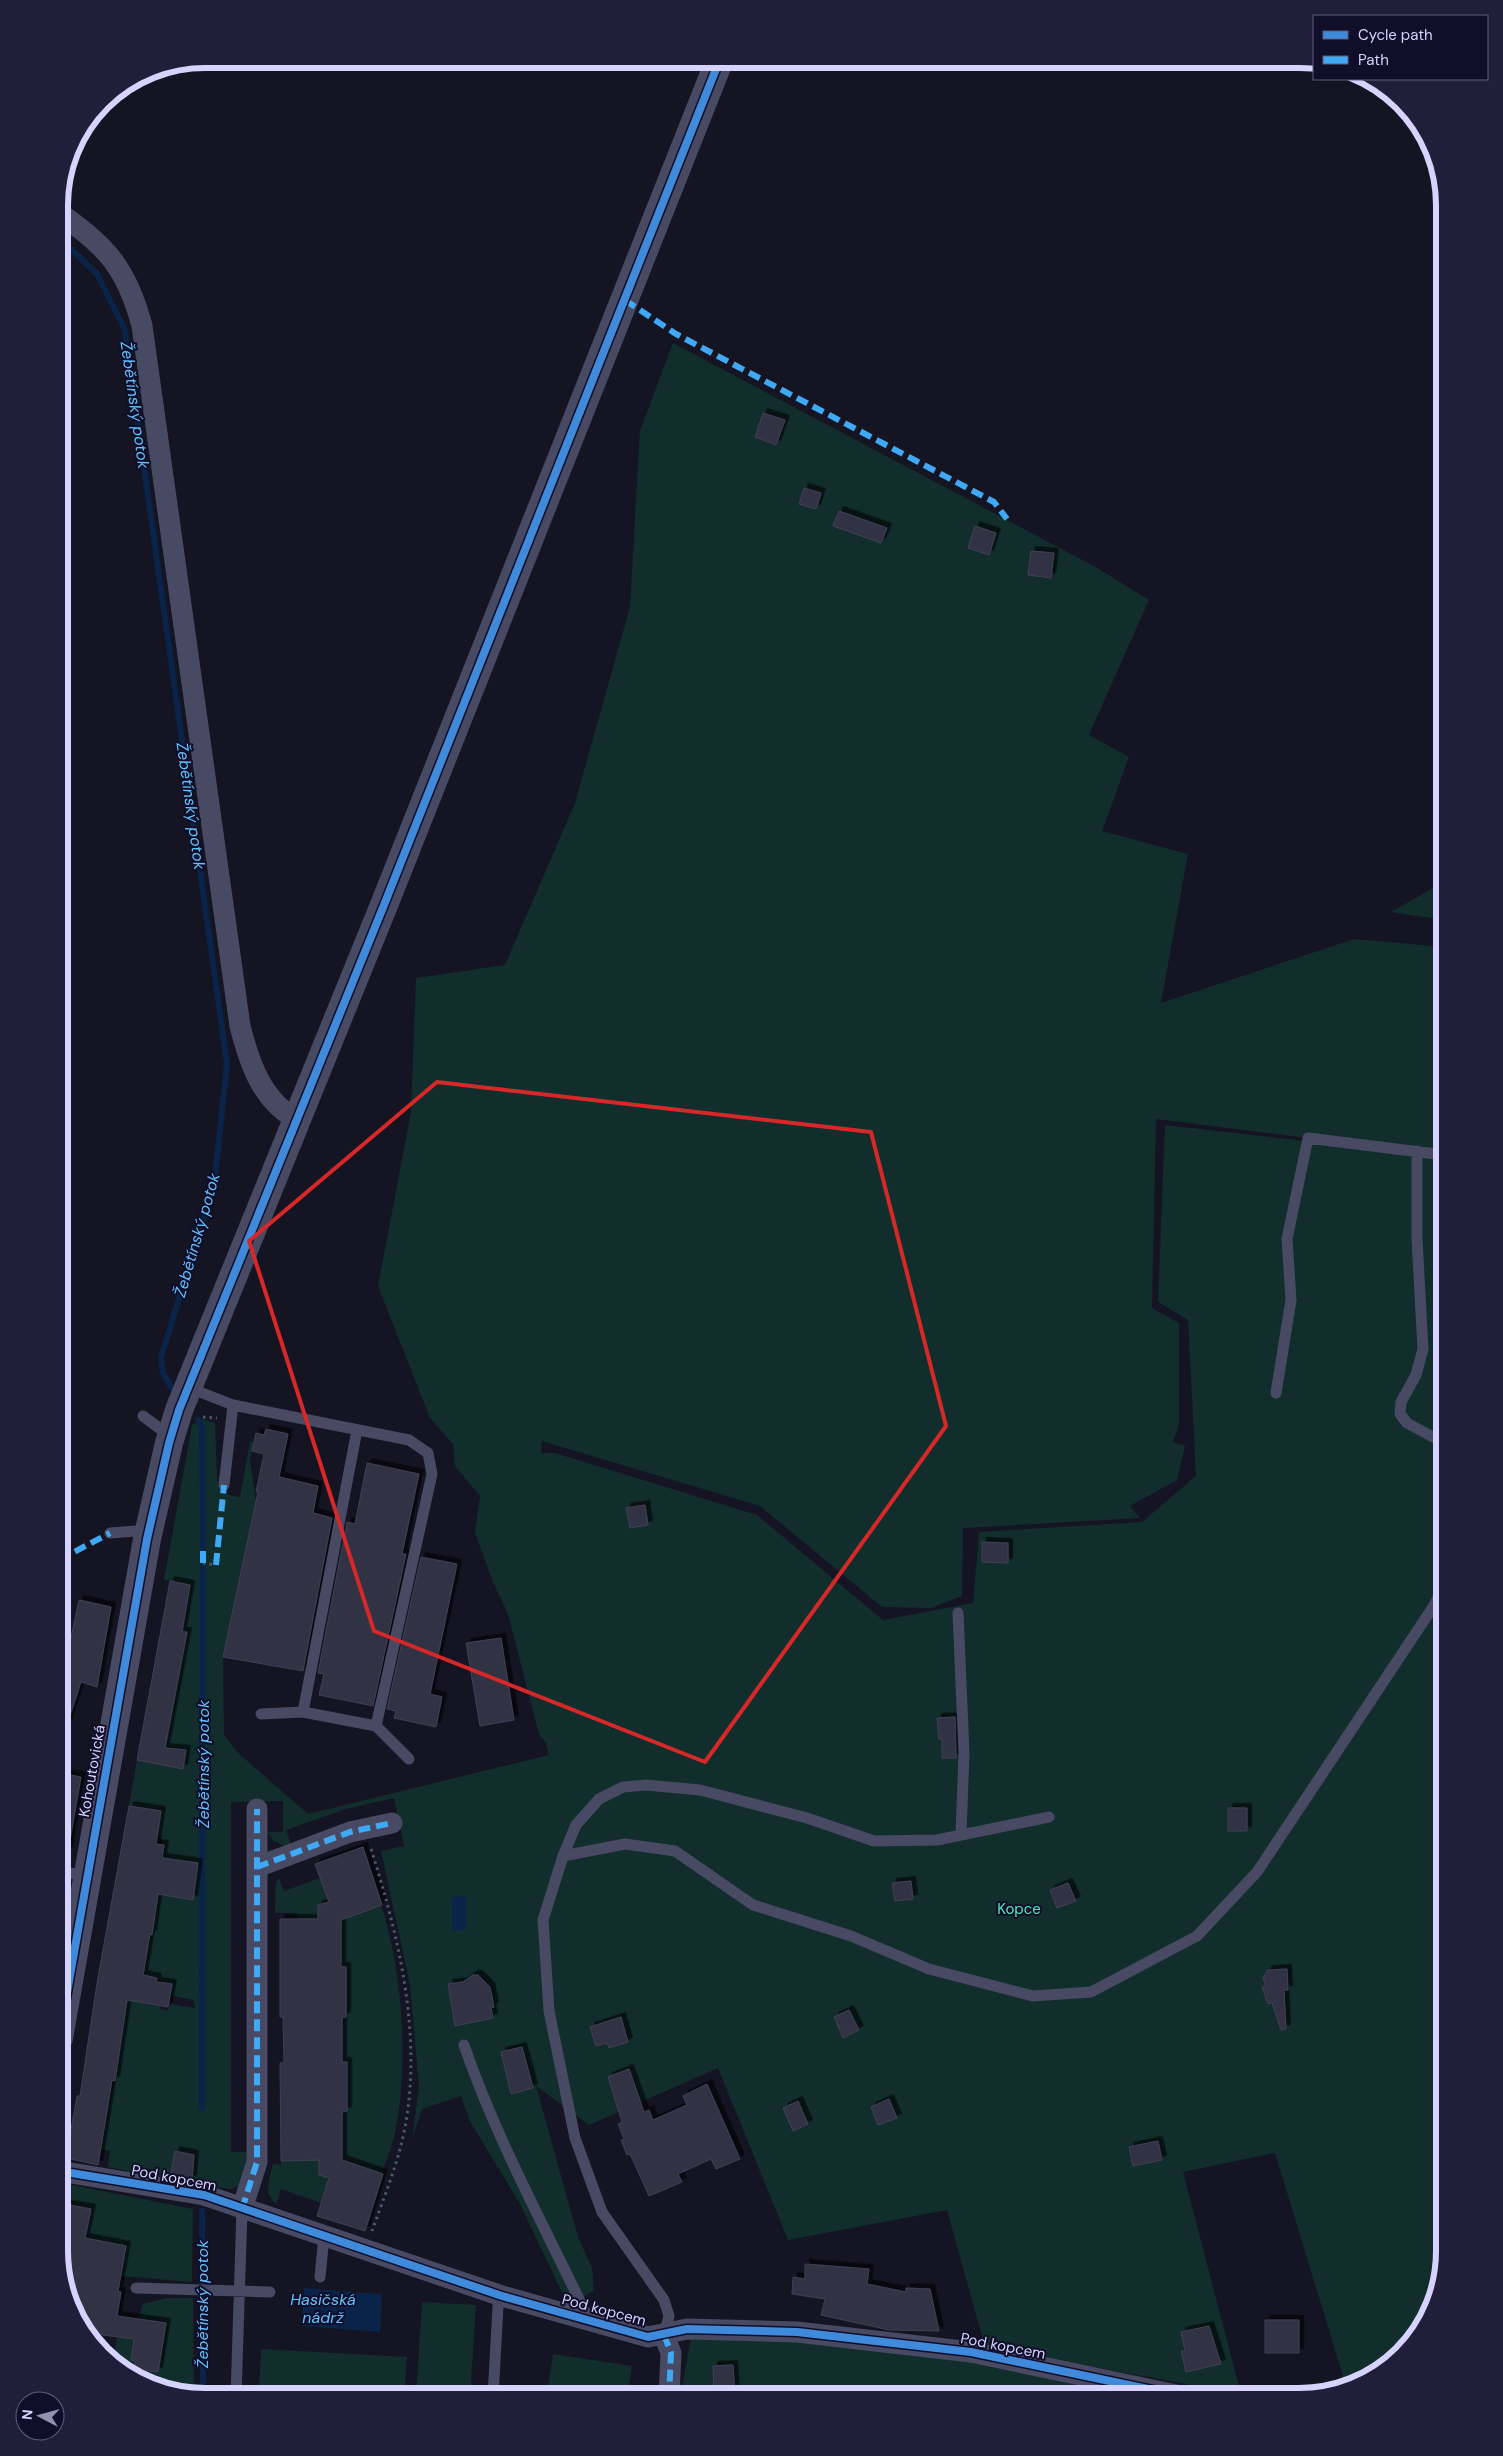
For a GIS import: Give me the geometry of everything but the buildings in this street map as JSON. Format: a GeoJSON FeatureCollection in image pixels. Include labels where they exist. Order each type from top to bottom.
{"type":"FeatureCollection","features":[{"type":"Feature","properties":{"kind":"street","name":"Kohoutovická"},"geometry":{"type":"LineString","coordinates":[[67,1991],[148,1535],[171,1437],[184,1396],[298,1120],[717,67]]}},
{"type":"Feature","properties":{"kind":"street"},"geometry":{"type":"LineString","coordinates":[[68,219],[89,234],[108,253],[123,274],[135,299],[142,326],[240,1026],[250,1061],[266,1093],[281,1110],[298,1120]]}},
{"type":"Feature","properties":{"kind":"street"},"geometry":{"type":"LineString","coordinates":[[242,2209],[257,2162],[257,1809]]}},
{"type":"Feature","properties":{"kind":"street"},"geometry":{"type":"LineString","coordinates":[[257,1868],[350,1832],[392,1823]]}},
{"type":"Feature","properties":{"kind":"street","name":"Pod kopcem"},"geometry":{"type":"LineString","coordinates":[[67,2173],[204,2195],[502,2296],[648,2337],[687,2329],[797,2332],[971,2352],[1143,2388]]}},
{"type":"Feature","properties":{"kind":"street"},"geometry":{"type":"LineString","coordinates":[[664,2335],[670,2352],[670,2388]]}},
{"type":"Feature","properties":{"kind":"lane"},"geometry":{"type":"LineString","coordinates":[[1276,1393],[1291,1300],[1287,1239],[1308,1138],[1436,1153]]}},
{"type":"Feature","properties":{"kind":"lane"},"geometry":{"type":"LineString","coordinates":[[1417,1151],[1417,1239],[1423,1349],[1416,1375],[1400,1402],[1400,1414],[1407,1423],[1436,1439]]}},
{"type":"Feature","properties":{"kind":"lane"},"geometry":{"type":"LineString","coordinates":[[184,1396],[408,1440],[428,1454],[432,1474],[376,1726]]}},
{"type":"Feature","properties":{"kind":"lane"},"geometry":{"type":"LineString","coordinates":[[224,1485],[233,1405]]}},
{"type":"Feature","properties":{"kind":"lane"},"geometry":{"type":"LineString","coordinates":[[143,1416],[171,1437]]}},
{"type":"Feature","properties":{"kind":"lane"},"geometry":{"type":"LineString","coordinates":[[303,1712],[357,1430]]}},
{"type":"Feature","properties":{"kind":"lane"},"geometry":{"type":"LineString","coordinates":[[110,1533],[148,1535]]}},
{"type":"Feature","properties":{"kind":"lane"},"geometry":{"type":"LineString","coordinates":[[563,1856],[625,1844],[675,1851],[753,1905],[851,1936],[929,1969],[1033,1996],[1091,1992],[1197,1936],[1257,1872],[1436,1602]]}},
{"type":"Feature","properties":{"kind":"lane"},"geometry":{"type":"LineString","coordinates":[[958,1613],[964,1753],[961,1835]]}},
{"type":"Feature","properties":{"kind":"lane"},"geometry":{"type":"LineString","coordinates":[[262,1714],[303,1712],[376,1726],[408,1759]]}},
{"type":"Feature","properties":{"kind":"lane"},"geometry":{"type":"LineString","coordinates":[[664,2335],[669,2316],[664,2300],[602,2212],[575,2138],[550,2011],[543,1920],[563,1856],[576,1825],[599,1799],[623,1787],[646,1785],[700,1790],[807,1818],[874,1841],[937,1840],[1049,1817]]}},
{"type":"Feature","properties":{"kind":"lane"},"geometry":{"type":"LineString","coordinates":[[67,1872],[87,1876]]}},
{"type":"Feature","properties":{"kind":"lane"},"geometry":{"type":"LineString","coordinates":[[464,2045],[482,2096],[551,2245],[589,2320]]}},
{"type":"Feature","properties":{"kind":"lane"},"geometry":{"type":"LineString","coordinates":[[236,2388],[242,2209]]}},
{"type":"Feature","properties":{"kind":"lane"},"geometry":{"type":"LineString","coordinates":[[320,2277],[324,2236]]}},
{"type":"Feature","properties":{"kind":"lane"},"geometry":{"type":"LineString","coordinates":[[136,2288],[270,2292]]}},
{"type":"Feature","properties":{"kind":"lane"},"geometry":{"type":"LineString","coordinates":[[493,2388],[498,2306],[502,2296]]}},
{"type":"Feature","properties":{"kind":"path"},"geometry":{"type":"LineString","coordinates":[[203,1564],[216,1565]]}},
{"type":"Feature","properties":{"kind":"path"},"geometry":{"type":"LineString","coordinates":[[365,1829],[386,1896],[405,1986],[411,2072],[403,2137],[366,2250]]}},
{"type":"Feature","properties":{"kind":"highlighted area"},"geometry":{"type":"Polygon","coordinates":[[[437,1082],[871,1132],[946,1426],[705,1762],[374,1631],[249,1241],[437,1082]]]}},
{"type":"Feature","properties":{"kind":"green space","name":"Kopce"},"geometry":{"type":"Polygon","coordinates":[[[673,343],[1094,566],[1149,600],[1089,735],[1129,757],[1102,831],[1188,854],[1161,1003],[1354,939],[1436,946],[1436,1154],[1156,1119],[1152,1308],[1179,1323],[1179,1424],[1173,1442],[1185,1446],[1177,1480],[1130,1506],[1140,1518],[963,1528],[962,1596],[931,1608],[882,1607],[760,1506],[542,1441],[541,1453],[555,1453],[757,1515],[883,1620],[973,1603],[979,1532],[1142,1522],[1196,1476],[1188,1320],[1158,1302],[1165,1125],[1436,1156],[1436,2252],[1431,2287],[1425,2304],[1412,2328],[1389,2355],[1375,2365],[1344,2380],[1275,2153],[1183,2172],[1239,2388],[1208,2388],[985,2347],[947,2210],[788,2240],[718,2068],[589,2125],[536,2086],[578,2237],[592,2268],[594,2291],[568,2305],[520,2204],[470,2121],[461,2096],[422,2109],[412,2139],[419,2087],[410,1985],[381,1851],[404,1846],[394,1798],[346,1809],[286,1830],[291,1844],[285,1846],[273,1841],[268,1832],[283,1832],[283,1801],[231,1802],[231,2152],[248,2152],[241,2184],[231,2189],[192,2184],[193,2155],[175,2152],[169,2179],[108,2167],[110,2151],[100,2149],[109,2101],[115,2081],[127,2000],[160,2006],[160,2009],[168,2010],[170,2004],[195,2008],[193,2000],[170,1995],[171,1984],[156,1982],[156,1978],[143,1975],[154,1926],[149,1901],[151,1893],[193,1900],[198,1863],[162,1858],[164,1845],[158,1830],[161,1811],[129,1806],[137,1760],[182,1769],[186,1751],[165,1748],[187,1633],[182,1632],[190,1585],[164,1580],[192,1425],[202,1419],[215,1423],[217,1480],[223,1491],[232,1496],[240,1497],[250,1441],[254,1442],[250,1459],[256,1501],[223,1657],[224,1735],[237,1752],[308,1814],[549,1755],[546,1743],[539,1734],[508,1614],[493,1582],[475,1533],[480,1496],[455,1466],[453,1444],[430,1418],[378,1286],[411,1112],[416,978],[505,965],[575,803],[630,607],[640,431],[673,343]]]}},
{"type":"Feature","properties":{"kind":"green space"},"geometry":{"type":"Polygon","coordinates":[[[1436,883],[1436,919],[1391,912],[1430,890],[1436,883]]]}},
{"type":"Feature","properties":{"kind":"green space"},"geometry":{"type":"Polygon","coordinates":[[[279,1878],[284,1891],[320,1878],[329,1902],[318,1906],[318,1921],[298,1919],[297,1913],[275,1913],[276,1883],[279,1878]]]}},
{"type":"Feature","properties":{"kind":"green space"},"geometry":{"type":"Polygon","coordinates":[[[381,1905],[399,1988],[403,2049],[402,2079],[394,2138],[382,2173],[342,2160],[342,2112],[347,2110],[342,2062],[342,2017],[346,2016],[346,1968],[341,1967],[341,1920],[381,1905]]]}},
{"type":"Feature","properties":{"kind":"green space"},"geometry":{"type":"Polygon","coordinates":[[[319,2159],[329,2178],[321,2203],[281,2189],[276,2204],[269,2195],[268,2190],[273,2164],[281,2165],[281,2161],[319,2159]]]}},
{"type":"Feature","properties":{"kind":"green space"},"geometry":{"type":"Polygon","coordinates":[[[67,2184],[193,2209],[192,2282],[121,2276],[126,2246],[85,2238],[91,2209],[67,2205],[67,2184]]]}},
{"type":"Feature","properties":{"kind":"green space"},"geometry":{"type":"Polygon","coordinates":[[[167,2298],[193,2298],[194,2388],[160,2381],[135,2369],[158,2372],[166,2324],[138,2319],[143,2304],[167,2298]]]}},
{"type":"Feature","properties":{"kind":"green space"},"geometry":{"type":"Polygon","coordinates":[[[422,2302],[476,2305],[471,2388],[417,2388],[422,2302]]]}},
{"type":"Feature","properties":{"kind":"green space"},"geometry":{"type":"Polygon","coordinates":[[[117,2336],[134,2339],[131,2360],[135,2361],[135,2369],[115,2355],[117,2336]]]}},
{"type":"Feature","properties":{"kind":"green space"},"geometry":{"type":"Polygon","coordinates":[[[691,2339],[796,2342],[981,2360],[1077,2379],[1083,2388],[682,2388],[691,2339]]]}},
{"type":"Feature","properties":{"kind":"green space"},"geometry":{"type":"Polygon","coordinates":[[[261,2349],[407,2357],[405,2388],[259,2388],[261,2349]]]}},
{"type":"Feature","properties":{"kind":"green space"},"geometry":{"type":"Polygon","coordinates":[[[553,2354],[632,2366],[628,2388],[548,2388],[553,2354]]]}},
{"type":"Feature","properties":{"kind":"water"},"geometry":{"type":"Polygon","coordinates":[[[466,1896],[466,1930],[452,1930],[452,1897],[466,1896]]]}},
{"type":"Feature","properties":{"kind":"water","name":"Hasičská nádrž"},"geometry":{"type":"Polygon","coordinates":[[[304,2288],[382,2294],[380,2332],[302,2326],[304,2288]]]}},
{"type":"Feature","properties":{"kind":"waterway","name":"Žebětínský potok"},"geometry":{"type":"LineString","coordinates":[[68,247],[97,274],[125,330],[227,1064],[214,1186],[161,1357],[163,1373],[172,1388]]}},
{"type":"Feature","properties":{"kind":"waterway","name":"Žebětínský potok"},"geometry":{"type":"LineString","coordinates":[[198,1420],[202,1426],[203,1523],[202,2108]]}},
{"type":"Feature","properties":{"kind":"waterway","name":"Žebětínský potok"},"geometry":{"type":"LineString","coordinates":[[202,2211],[203,2388]]}},
{"type":"Feature","properties":{"kind":"marked path"},"geometry":{"type":"LineString","coordinates":[[625,300],[676,334],[994,502],[1007,519]]}},
{"type":"Feature","properties":{"kind":"marked path"},"geometry":{"type":"LineString","coordinates":[[216,1565],[224,1485]]}},
{"type":"Feature","properties":{"kind":"marked path"},"geometry":{"type":"LineString","coordinates":[[67,1556],[110,1533]]}},
{"type":"Feature","properties":{"kind":"marked path"},"geometry":{"type":"LineString","coordinates":[[203,1545],[203,1563]]}},
{"type":"Feature","properties":{"kind":"marked path"},"geometry":{"type":"LineString","coordinates":[[242,2209],[257,2162],[257,1809]]}},
{"type":"Feature","properties":{"kind":"marked path"},"geometry":{"type":"LineString","coordinates":[[257,1867],[350,1832],[392,1823]]}},
{"type":"Feature","properties":{"kind":"marked path"},"geometry":{"type":"LineString","coordinates":[[664,2335],[671,2353],[669,2388]]}},
{"type":"Feature","properties":{"kind":"cycle path"},"geometry":{"type":"LineString","coordinates":[[67,1992],[147,1539],[169,1443],[179,1410],[384,905],[717,67]]}},
{"type":"Feature","properties":{"kind":"cycle path"},"geometry":{"type":"LineString","coordinates":[[67,2172],[204,2195],[502,2296],[648,2337],[687,2329],[797,2332],[971,2352],[1143,2388]]}}]}
